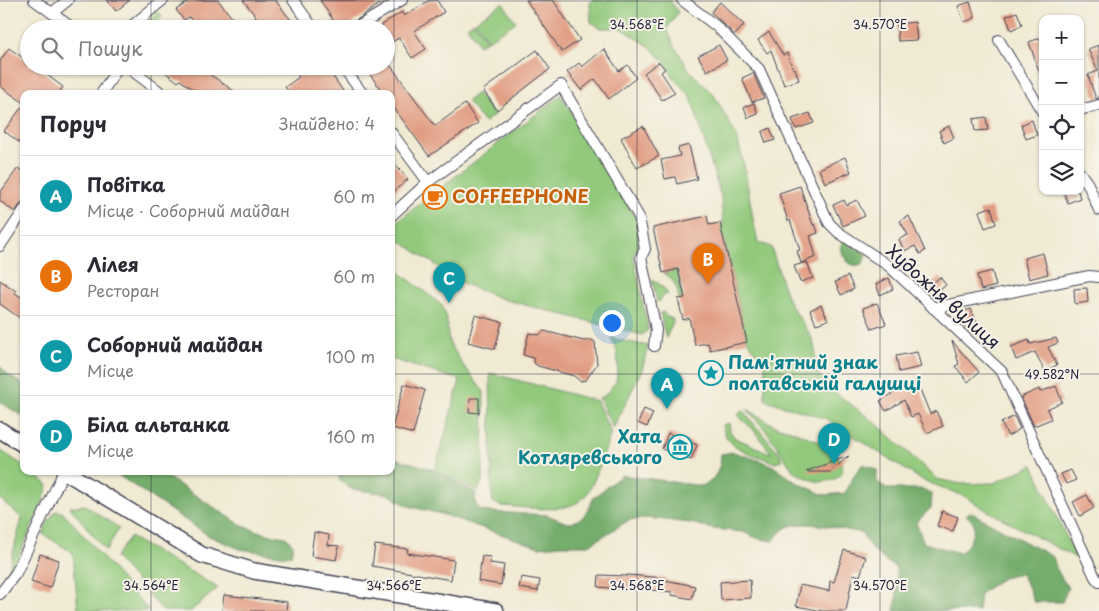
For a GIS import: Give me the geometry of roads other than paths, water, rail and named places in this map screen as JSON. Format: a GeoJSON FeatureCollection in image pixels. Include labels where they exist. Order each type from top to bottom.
{"type":"FeatureCollection","features":[{"type":"Feature","properties":{"kind":"main road"},"geometry":{"type":"LineString","coordinates":[[0,430],[20,442]]}},
{"type":"Feature","properties":{"kind":"main road"},"geometry":{"type":"LineString","coordinates":[[71,475],[202,555],[254,570],[496,611]]}},
{"type":"Feature","properties":{"kind":"street"},"geometry":{"type":"LineString","coordinates":[[34,0],[62,20]]}},
{"type":"Feature","properties":{"kind":"street"},"geometry":{"type":"LineString","coordinates":[[52,13],[68,0]]}},
{"type":"Feature","properties":{"kind":"street"},"geometry":{"type":"LineString","coordinates":[[139,20],[163,0]]}},
{"type":"Feature","properties":{"kind":"street"},"geometry":{"type":"LineString","coordinates":[[293,0],[307,20]]}},
{"type":"Feature","properties":{"kind":"street"},"geometry":{"type":"LineString","coordinates":[[369,20],[402,0]]}},
{"type":"Feature","properties":{"kind":"street","name":"Художня вулиця"},"geometry":{"type":"LineString","coordinates":[[682,0],[716,26],[759,69],[830,223],[838,232],[889,266],[1002,372],[1097,579]]}},
{"type":"Feature","properties":{"kind":"street"},"geometry":{"type":"LineString","coordinates":[[999,40],[1039,106]]}},
{"type":"Feature","properties":{"kind":"street"},"geometry":{"type":"LineString","coordinates":[[104,90],[113,75]]}},
{"type":"Feature","properties":{"kind":"street"},"geometry":{"type":"LineString","coordinates":[[138,75],[158,90]]}},
{"type":"Feature","properties":{"kind":"street"},"geometry":{"type":"LineString","coordinates":[[349,75],[360,90]]}},
{"type":"Feature","properties":{"kind":"street"},"geometry":{"type":"LineString","coordinates":[[395,212],[428,182],[561,85],[639,217],[645,249],[641,257],[656,330],[654,346]]}},
{"type":"Feature","properties":{"kind":"street"},"geometry":{"type":"LineString","coordinates":[[1084,109],[1099,105]]}},
{"type":"Feature","properties":{"kind":"street"},"geometry":{"type":"LineString","coordinates":[[395,137],[428,182]]}},
{"type":"Feature","properties":{"kind":"street"},"geometry":{"type":"LineString","coordinates":[[1084,178],[1099,210]]}},
{"type":"Feature","properties":{"kind":"street"},"geometry":{"type":"LineString","coordinates":[[0,246],[20,216]]}},
{"type":"Feature","properties":{"kind":"street"},"geometry":{"type":"LineString","coordinates":[[933,308],[1089,276],[1099,277]]}},
{"type":"Feature","properties":{"kind":"street"},"geometry":{"type":"LineString","coordinates":[[0,594],[16,573],[62,475]]}},
{"type":"Feature","properties":{"kind":"place","name":"COFFEEPHONE"},"geometry":{"type":"Point","coordinates":[435,197]}},
{"type":"Feature","properties":{"kind":"place","name":"Лілея"},"geometry":{"type":"Point","coordinates":[708,284]}},
{"type":"Feature","properties":{"kind":"place","name":"Соборний майдан"},"geometry":{"type":"Point","coordinates":[449,303]}},
{"type":"Feature","properties":{"kind":"place","name":"Пам'ятний знак полтавській галушці"},"geometry":{"type":"Point","coordinates":[711,373]}},
{"type":"Feature","properties":{"kind":"place","name":"Повітка"},"geometry":{"type":"Point","coordinates":[667,409]}},
{"type":"Feature","properties":{"kind":"place","name":"Хата Котляревського"},"geometry":{"type":"Point","coordinates":[680,447]}},
{"type":"Feature","properties":{"kind":"place","name":"Біла альтанка"},"geometry":{"type":"Point","coordinates":[834,464]}}]}
